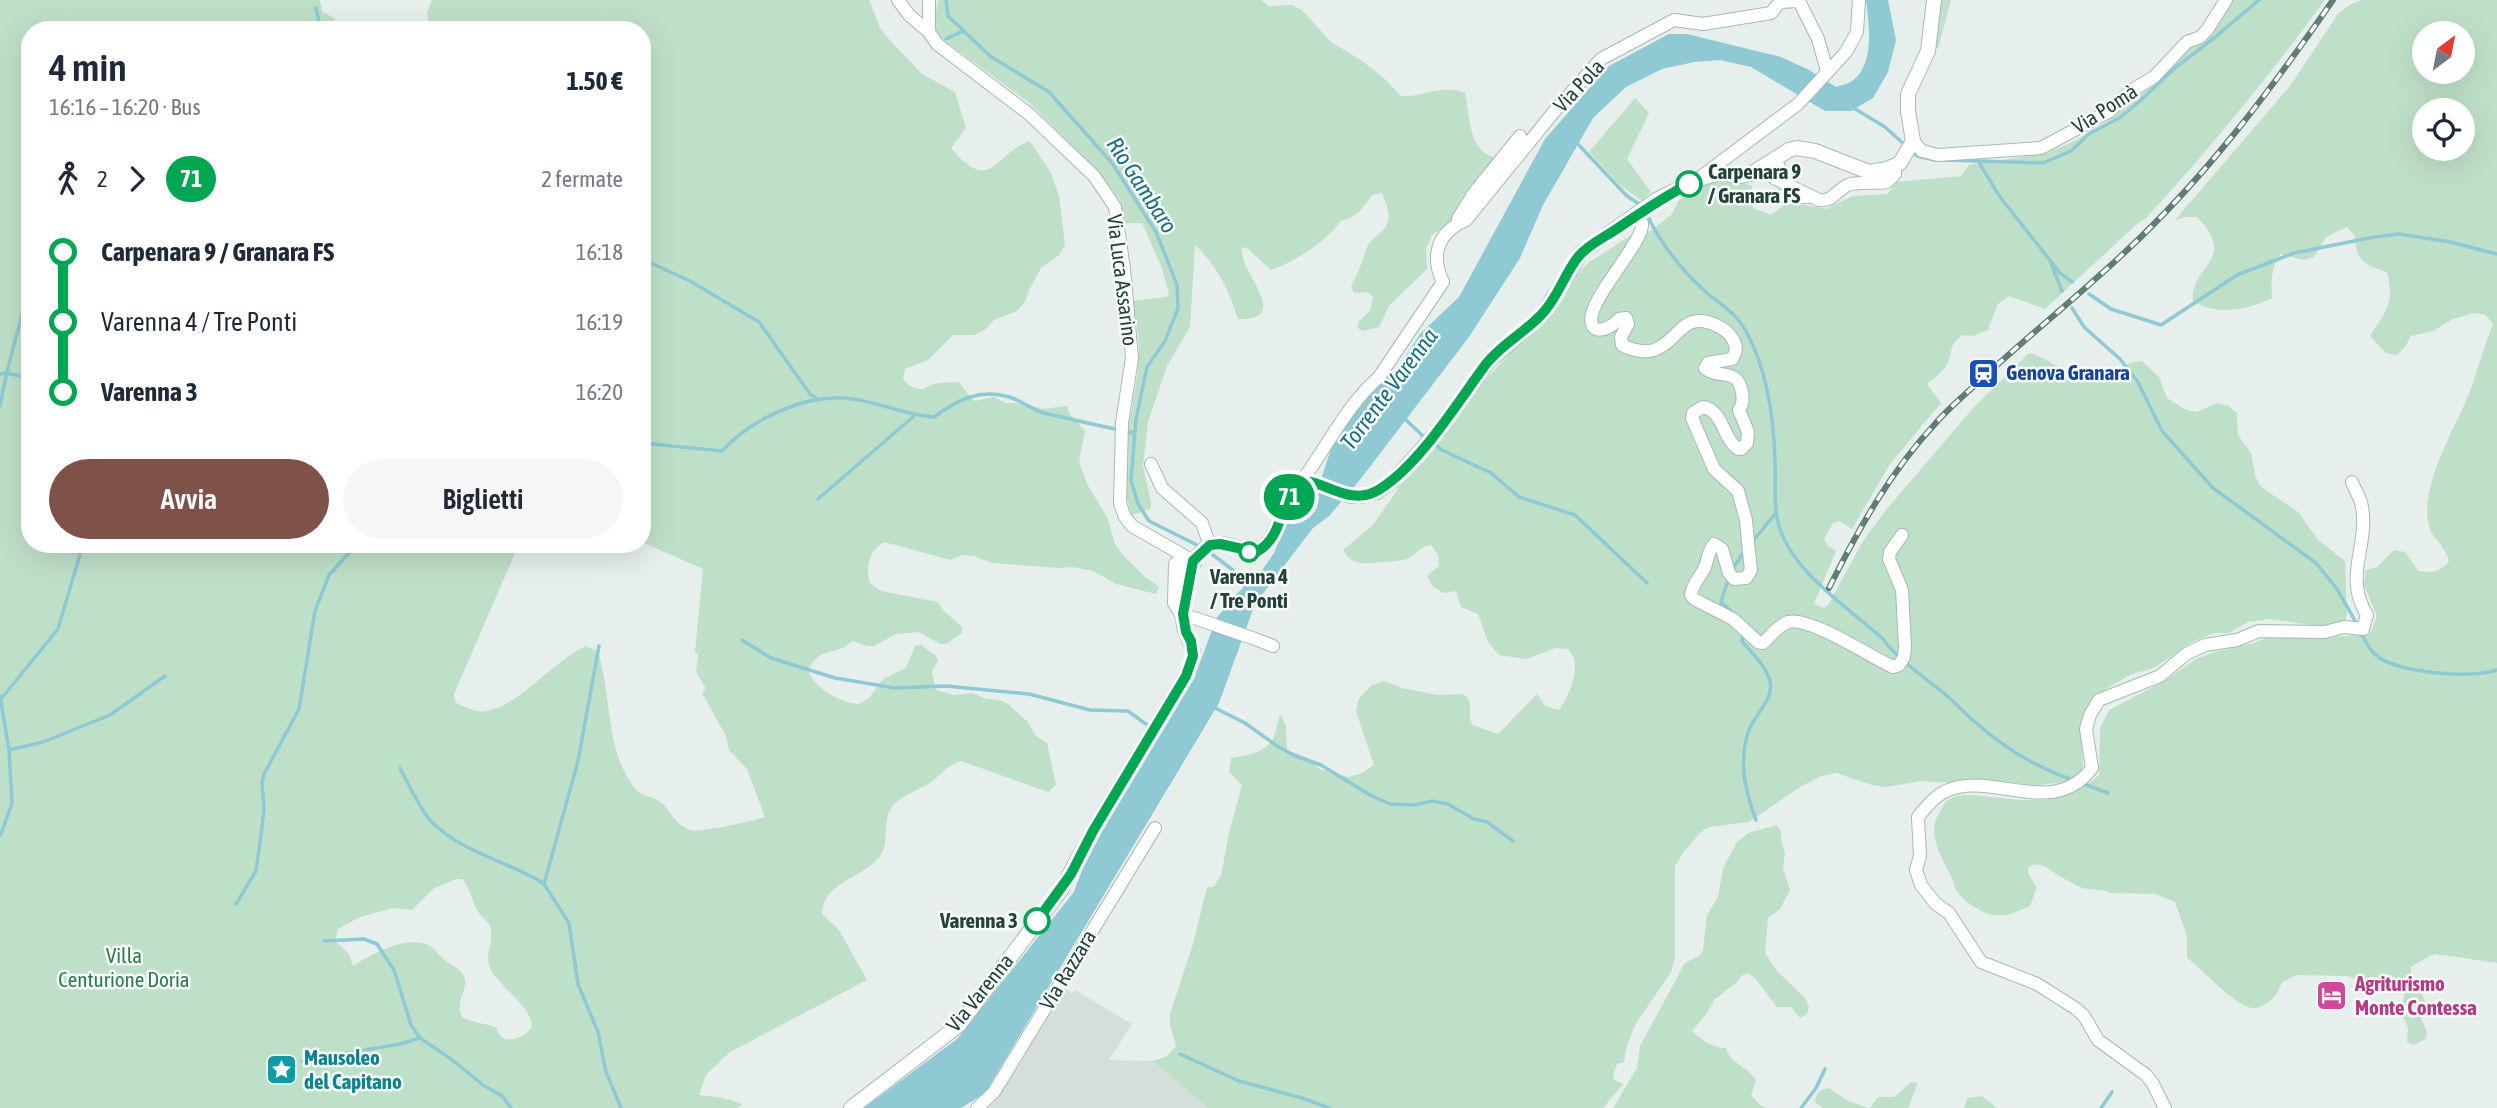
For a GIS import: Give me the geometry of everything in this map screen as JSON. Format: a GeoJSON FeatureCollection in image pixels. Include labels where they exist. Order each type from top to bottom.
{"type":"FeatureCollection","features":[{"type":"Feature","properties":{"kind":"street","name":"Via Luca Assarino"},"geometry":{"type":"LineString","coordinates":[[898,0],[937,44],[1039,122],[1094,176],[1115,206],[1132,358],[1122,423],[1120,504],[1132,526],[1194,559]]}},
{"type":"Feature","properties":{"kind":"street"},"geometry":{"type":"LineString","coordinates":[[929,0],[929,32]]}},
{"type":"Feature","properties":{"kind":"street"},"geometry":{"type":"LineString","coordinates":[[1699,179],[1798,104],[1846,52],[1857,32],[1859,0]]}},
{"type":"Feature","properties":{"kind":"street"},"geometry":{"type":"LineString","coordinates":[[1779,167],[1774,178],[1825,201],[1848,185],[1887,182],[1895,174],[1906,153],[1908,94],[1928,51],[1934,0]]}},
{"type":"Feature","properties":{"kind":"street","name":"Via Pomà"},"geometry":{"type":"LineString","coordinates":[[1906,153],[1922,151],[1938,155],[2041,148],[2110,111],[2129,92],[2154,78],[2187,42],[2200,37],[2207,30],[2226,0]]}},
{"type":"Feature","properties":{"kind":"street"},"geometry":{"type":"LineString","coordinates":[[1780,2],[1800,1],[1818,39],[1827,71]]}},
{"type":"Feature","properties":{"kind":"street","name":"Via Pola"},"geometry":{"type":"LineString","coordinates":[[1454,225],[1466,220],[1601,59],[1674,20],[1703,24],[1771,13],[1780,2]]}},
{"type":"Feature","properties":{"kind":"street","name":"Via Pola"},"geometry":{"type":"LineString","coordinates":[[1305,482],[1348,412],[1379,377],[1443,282],[1437,269],[1437,250],[1443,235],[1454,225],[1474,193],[1520,136]]}},
{"type":"Feature","properties":{"kind":"street"},"geometry":{"type":"LineString","coordinates":[[1194,559],[1210,545],[1220,544],[1256,552],[1265,547],[1278,528],[1293,488],[1305,482],[1350,496],[1362,496],[1377,492],[1394,480],[1438,431],[1489,361],[1543,314],[1581,253],[1658,199],[1718,173],[1741,176],[1751,174],[1789,150],[1797,148],[1815,151],[1868,172],[1906,153]]}},
{"type":"Feature","properties":{"kind":"street"},"geometry":{"type":"LineString","coordinates":[[1781,196],[1813,197]]}},
{"type":"Feature","properties":{"kind":"street"},"geometry":{"type":"LineString","coordinates":[[1638,214],[1643,225],[1639,238],[1605,285],[1592,315],[1592,325],[1596,329],[1604,330],[1612,327],[1619,319],[1626,318],[1628,324],[1621,337],[1622,345],[1629,349],[1651,351],[1662,346],[1684,326],[1703,320],[1726,330],[1736,349],[1732,359],[1709,363],[1705,368],[1710,372],[1729,375],[1739,383],[1743,402],[1739,410],[1748,432],[1747,443],[1741,449],[1734,447],[1718,417],[1709,408],[1698,410],[1692,418],[1714,469],[1738,491],[1746,520],[1751,570],[1746,578],[1739,580],[1731,576],[1723,549],[1714,544],[1703,572],[1692,587],[1693,599],[1733,620],[1758,642],[1763,643],[1784,624],[1798,621],[1817,627],[1893,667],[1899,665],[1904,657],[1905,647],[1902,590],[1889,559],[1890,552],[1902,535]]}},
{"type":"Feature","properties":{"kind":"street"},"geometry":{"type":"LineString","coordinates":[[1151,464],[1162,488],[1202,523],[1210,545]]}},
{"type":"Feature","properties":{"kind":"street"},"geometry":{"type":"LineString","coordinates":[[2165,1108],[2146,1075],[2098,1040],[2084,1016],[2075,1008],[2037,984],[1981,962],[1949,914],[1935,903],[1921,885],[1916,870],[1920,856],[1918,817],[1945,791],[1960,787],[2040,794],[2082,781],[2092,768],[2086,729],[2099,700],[2160,676],[2186,654],[2205,645],[2237,640],[2259,631],[2325,632],[2344,627],[2362,629],[2367,615],[2358,601],[2356,587],[2362,506],[2352,482]]}},
{"type":"Feature","properties":{"kind":"street","name":"Via Varenna"},"geometry":{"type":"LineString","coordinates":[[851,1108],[960,1025],[1061,890],[1093,831],[1186,676],[1193,656],[1183,614],[1194,559]]}},
{"type":"Feature","properties":{"kind":"street"},"geometry":{"type":"LineString","coordinates":[[1186,596],[1180,592],[1180,563],[1177,562],[1174,598],[1175,607],[1180,613],[1273,646]]}},
{"type":"Feature","properties":{"kind":"street","name":"Via Razzara"},"geometry":{"type":"LineString","coordinates":[[977,1108],[994,1092],[1155,828]]}},
{"type":"Feature","properties":{"kind":"shaded area"},"geometry":{"type":"Polygon","coordinates":[[[1064,988],[1072,993],[1075,990],[1132,1024],[1109,1060],[1152,1061],[1209,1108],[988,1108],[998,1098],[1064,988]]]}},
{"type":"Feature","properties":{"kind":"green space","name":"Villa Centurione Doria"},"geometry":{"type":"Polygon","coordinates":[[[0,0],[320,0],[322,12],[333,17],[335,21],[21,21],[21,553],[515,553],[454,694],[455,702],[478,711],[498,708],[586,646],[598,652],[613,739],[624,771],[636,790],[660,802],[678,823],[691,830],[739,824],[765,817],[747,769],[729,750],[726,736],[702,693],[706,688],[696,672],[698,655],[695,652],[703,569],[651,546],[651,21],[428,21],[427,12],[432,0],[869,0],[880,28],[888,38],[922,74],[955,92],[966,128],[951,148],[964,162],[975,169],[984,170],[1030,141],[1051,173],[1059,196],[1065,245],[1059,255],[1041,268],[1025,302],[1017,311],[994,320],[986,329],[975,335],[953,335],[928,360],[905,369],[903,379],[910,386],[921,389],[936,384],[959,382],[975,401],[994,397],[1006,403],[1024,403],[1042,409],[1067,406],[1069,413],[1085,431],[1079,461],[1087,484],[1108,519],[1115,544],[1144,576],[1159,587],[1156,594],[1116,584],[1093,571],[1072,567],[992,563],[974,556],[962,555],[951,560],[884,542],[875,550],[868,565],[870,583],[881,591],[938,602],[962,627],[962,633],[946,644],[940,644],[919,632],[896,634],[874,646],[852,641],[840,649],[818,657],[808,670],[811,677],[836,698],[859,704],[869,698],[883,679],[906,668],[915,646],[921,645],[936,656],[938,661],[932,672],[936,690],[954,695],[973,693],[1002,701],[1027,721],[1036,736],[1047,743],[1056,785],[1048,792],[961,761],[893,805],[887,819],[885,845],[881,855],[870,866],[828,895],[822,914],[839,930],[867,980],[730,1052],[706,1075],[699,1095],[743,1104],[736,1108],[0,1108],[0,0]],[[456,879],[433,889],[412,910],[394,908],[360,917],[338,929],[335,941],[349,954],[353,966],[379,951],[401,944],[412,942],[430,946],[464,977],[465,984],[460,1001],[462,1017],[495,1027],[503,1038],[515,1039],[530,1030],[531,1020],[522,1005],[491,970],[488,959],[490,926],[479,913],[462,879],[456,879]]]}},
{"type":"Feature","properties":{"kind":"green space"},"geometry":{"type":"Polygon","coordinates":[[[938,0],[1261,0],[1269,6],[1292,5],[1302,10],[1331,42],[1361,60],[1401,96],[1449,89],[1465,93],[1475,140],[1479,148],[1494,157],[1450,223],[1432,235],[1426,249],[1427,269],[1389,306],[1379,327],[1363,331],[1357,328],[1359,321],[1370,311],[1373,297],[1368,292],[1354,293],[1351,286],[1368,245],[1387,224],[1388,209],[1382,193],[1372,195],[1359,211],[1342,220],[1310,250],[1271,270],[1248,249],[1241,247],[1245,264],[1262,300],[1263,308],[1260,314],[1252,318],[1238,319],[1221,279],[1210,261],[1195,245],[1190,327],[1167,366],[1148,422],[1143,466],[1151,509],[1132,515],[1127,497],[1125,457],[1139,355],[1132,301],[1166,297],[1169,293],[1161,266],[1142,223],[1124,223],[1120,200],[1098,171],[1028,102],[937,35],[934,27],[938,0]]]}},
{"type":"Feature","properties":{"kind":"green space"},"geometry":{"type":"Polygon","coordinates":[[[1942,0],[1951,0],[1938,48],[1934,46],[1942,0]]]}},
{"type":"Feature","properties":{"kind":"green space"},"geometry":{"type":"Polygon","coordinates":[[[2231,0],[2325,0],[2238,112],[2145,219],[2045,309],[2009,296],[1998,304],[1988,330],[1973,336],[1962,335],[1954,343],[1945,367],[1927,384],[1941,403],[1890,464],[1852,529],[1840,521],[1833,523],[1824,539],[1828,546],[1836,551],[1814,604],[1824,608],[1828,605],[1863,541],[1886,510],[1974,407],[2029,353],[2077,377],[2101,381],[2125,365],[2142,361],[2159,377],[2167,398],[2186,410],[2197,412],[2217,403],[2229,406],[2237,413],[2238,435],[2251,453],[2260,486],[2298,512],[2318,540],[2345,561],[2345,621],[2324,627],[2271,619],[2248,622],[2229,633],[2214,633],[2192,642],[2154,668],[2132,674],[2109,687],[2093,700],[2081,725],[2083,767],[2076,780],[2026,787],[1920,781],[1887,787],[1836,773],[1821,776],[1800,787],[1749,822],[1709,827],[1701,832],[1675,866],[1675,957],[1671,972],[1635,1025],[1624,1062],[1617,1064],[1613,1076],[1614,1080],[1623,1084],[1603,1108],[1209,1108],[1152,1061],[1166,1057],[1176,1046],[1170,1014],[1193,944],[1207,887],[1213,887],[1221,876],[1242,785],[1229,772],[1231,758],[1262,750],[1267,746],[1274,736],[1280,714],[1286,726],[1287,750],[1308,758],[1320,769],[1348,777],[1360,774],[1374,765],[1356,711],[1358,700],[1372,685],[1384,681],[1402,688],[1438,695],[1462,694],[1468,698],[1473,725],[1498,734],[1537,694],[1545,706],[1559,710],[1566,699],[1575,672],[1574,659],[1568,649],[1556,648],[1526,659],[1499,655],[1488,642],[1478,614],[1461,607],[1456,591],[1444,593],[1433,587],[1427,576],[1439,566],[1438,555],[1431,545],[1407,559],[1376,563],[1355,562],[1343,550],[1373,525],[1400,486],[1481,385],[1508,355],[1545,323],[1574,277],[1588,263],[1633,234],[1651,231],[1672,214],[1679,200],[1700,186],[1720,180],[1752,186],[1753,208],[1771,215],[1788,202],[1826,209],[1853,196],[1887,194],[1897,182],[1961,176],[1969,165],[2047,153],[2106,123],[2164,75],[2189,48],[2204,39],[2231,0]]]}},
{"type":"Feature","properties":{"kind":"green space"},"geometry":{"type":"Polygon","coordinates":[[[2362,0],[2497,0],[2497,963],[2436,954],[2411,967],[2411,980],[2421,991],[2426,1005],[2421,1018],[2427,1032],[2426,1039],[2413,1045],[2407,1042],[2408,1028],[2402,1015],[2404,993],[2395,983],[2374,988],[2346,976],[2296,975],[2282,982],[2276,994],[2266,1004],[2256,1008],[2240,1003],[2187,958],[2187,936],[2175,902],[2155,894],[2111,893],[2083,888],[2037,864],[2028,868],[2037,888],[2030,906],[2004,915],[1985,912],[1970,904],[1957,891],[1938,850],[1934,834],[1937,818],[1944,805],[1955,797],[1969,795],[2044,800],[2072,793],[2086,786],[2099,775],[2100,728],[2109,710],[2163,682],[2196,659],[2254,643],[2275,634],[2312,638],[2371,632],[2377,616],[2364,585],[2366,570],[2377,567],[2394,550],[2405,552],[2418,571],[2436,571],[2449,561],[2430,529],[2427,513],[2429,496],[2440,458],[2470,391],[2493,324],[2486,315],[2474,313],[2453,319],[2433,331],[2411,336],[2397,355],[2386,353],[2370,336],[2388,306],[2390,292],[2387,272],[2363,261],[2357,251],[2355,236],[2347,227],[2326,237],[2314,257],[2303,260],[2280,254],[2272,275],[2272,298],[2253,306],[2232,310],[2211,309],[2193,301],[2194,289],[2198,278],[2210,262],[2214,243],[2197,217],[2175,220],[2290,86],[2338,14],[2362,0]]]}},
{"type":"Feature","properties":{"kind":"green space"},"geometry":{"type":"Polygon","coordinates":[[[1635,98],[1649,113],[1627,159],[1651,192],[1642,201],[1619,184],[1589,152],[1635,98]]]}},
{"type":"Feature","properties":{"kind":"green space"},"geometry":{"type":"Polygon","coordinates":[[[1777,825],[1785,853],[1783,868],[1790,890],[1780,909],[1768,918],[1765,953],[1777,971],[1806,999],[1809,1007],[1807,1014],[1800,1018],[1791,1007],[1777,1007],[1755,978],[1749,974],[1742,975],[1714,1000],[1692,1031],[1712,1045],[1726,1048],[1731,1058],[1756,1080],[1751,1095],[1761,1106],[1768,1108],[1613,1108],[1637,1068],[1640,1046],[1685,963],[1703,951],[1707,915],[1718,897],[1723,868],[1737,842],[1748,833],[1777,825]]]}},
{"type":"Feature","properties":{"kind":"green space"},"geometry":{"type":"Polygon","coordinates":[[[1911,1082],[1918,1083],[1908,1108],[1870,1108],[1878,1097],[1894,1097],[1911,1082]]]}},
{"type":"Feature","properties":{"kind":"green space"},"geometry":{"type":"Polygon","coordinates":[[[1829,1088],[1848,1101],[1869,1108],[1823,1108],[1815,1102],[1816,1096],[1820,1091],[1829,1088]]]}},
{"type":"Feature","properties":{"kind":"green space"},"geometry":{"type":"Polygon","coordinates":[[[1982,1096],[1997,1108],[1964,1108],[1967,1098],[1982,1096]]]}},
{"type":"Feature","properties":{"kind":"water","name":"Torrente Varenna"},"geometry":{"type":"Polygon","coordinates":[[[1866,0],[1888,0],[1896,40],[1888,72],[1873,98],[1851,111],[1825,111],[1751,67],[1720,60],[1662,69],[1626,87],[1593,118],[1543,205],[1520,258],[1469,337],[1359,481],[1329,516],[1313,528],[1255,604],[1219,703],[985,1093],[961,1108],[864,1108],[957,1039],[1074,892],[1083,867],[1103,830],[1194,679],[1216,619],[1233,597],[1261,572],[1274,553],[1291,511],[1322,476],[1332,446],[1352,411],[1397,369],[1420,334],[1459,297],[1545,139],[1609,66],[1669,34],[1687,34],[1781,57],[1836,87],[1852,81],[1864,65],[1869,43],[1866,0]]]}},
{"type":"Feature","properties":{"kind":"waterway","name":"Rio Gambaro"},"geometry":{"type":"LineString","coordinates":[[946,0],[948,16],[990,56],[1049,92],[1112,163],[1156,232],[1177,285],[1178,308],[1165,341],[1147,367],[1136,419],[1131,480],[1138,504],[1149,521],[1203,548]]}},
{"type":"Feature","properties":{"kind":"waterway"},"geometry":{"type":"LineString","coordinates":[[1943,160],[2043,163],[2071,151],[2090,133],[2121,117],[2175,68],[2259,0]]}},
{"type":"Feature","properties":{"kind":"waterway"},"geometry":{"type":"LineString","coordinates":[[316,8],[319,21]]}},
{"type":"Feature","properties":{"kind":"waterway"},"geometry":{"type":"LineString","coordinates":[[946,39],[963,31]]}},
{"type":"Feature","properties":{"kind":"waterway"},"geometry":{"type":"LineString","coordinates":[[1852,107],[1885,127],[1905,145]]}},
{"type":"Feature","properties":{"kind":"waterway"},"geometry":{"type":"LineString","coordinates":[[1575,141],[1627,196],[1642,206]]}},
{"type":"Feature","properties":{"kind":"waterway"},"geometry":{"type":"LineString","coordinates":[[1911,151],[1917,156],[1935,160]]}},
{"type":"Feature","properties":{"kind":"waterway"},"geometry":{"type":"LineString","coordinates":[[1978,161],[2000,197],[2060,273],[2072,282]]}},
{"type":"Feature","properties":{"kind":"waterway"},"geometry":{"type":"LineString","coordinates":[[1646,212],[1657,234],[1680,266],[1729,310],[1747,333],[1754,348],[1771,413],[1777,518],[1786,543],[1796,558],[1823,588],[1971,719],[2034,763],[2073,780]]}},
{"type":"Feature","properties":{"kind":"waterway"},"geometry":{"type":"LineString","coordinates":[[2089,294],[2111,309],[2161,325],[2237,275],[2294,253],[2399,234],[2450,242],[2497,254]]}},
{"type":"Feature","properties":{"kind":"waterway"},"geometry":{"type":"LineString","coordinates":[[2050,261],[2062,291]]}},
{"type":"Feature","properties":{"kind":"waterway"},"geometry":{"type":"LineString","coordinates":[[651,263],[690,281],[759,322],[810,394],[816,398]]}},
{"type":"Feature","properties":{"kind":"waterway"},"geometry":{"type":"LineString","coordinates":[[2072,308],[2084,327],[2120,359],[2138,382],[2162,431],[2213,488],[2316,563],[2337,589],[2358,626]]}},
{"type":"Feature","properties":{"kind":"waterway"},"geometry":{"type":"LineString","coordinates":[[0,406],[21,318]]}},
{"type":"Feature","properties":{"kind":"waterway"},"geometry":{"type":"LineString","coordinates":[[0,374],[21,376]]}},
{"type":"Feature","properties":{"kind":"waterway"},"geometry":{"type":"LineString","coordinates":[[651,444],[722,451],[747,429],[777,412],[828,398],[855,399],[934,417],[969,397],[988,394],[1013,398],[1044,413],[1134,433]]}},
{"type":"Feature","properties":{"kind":"waterway"},"geometry":{"type":"LineString","coordinates":[[818,499],[914,416]]}},
{"type":"Feature","properties":{"kind":"waterway"},"geometry":{"type":"LineString","coordinates":[[1404,418],[1426,439]]}},
{"type":"Feature","properties":{"kind":"waterway"},"geometry":{"type":"LineString","coordinates":[[1433,443],[1491,473],[1519,497],[1575,515],[1647,583]]}},
{"type":"Feature","properties":{"kind":"waterway"},"geometry":{"type":"LineString","coordinates":[[1752,542],[1776,513]]}},
{"type":"Feature","properties":{"kind":"waterway"},"geometry":{"type":"LineString","coordinates":[[1732,570],[1745,550]]}},
{"type":"Feature","properties":{"kind":"waterway","name":"Rio Gambaro"},"geometry":{"type":"LineString","coordinates":[[1209,552],[1233,570],[1248,591]]}},
{"type":"Feature","properties":{"kind":"waterway"},"geometry":{"type":"LineString","coordinates":[[1,699],[58,629],[80,553]]}},
{"type":"Feature","properties":{"kind":"waterway"},"geometry":{"type":"LineString","coordinates":[[236,904],[256,871],[264,809],[264,774],[299,709],[315,611],[329,575],[349,553]]}},
{"type":"Feature","properties":{"kind":"waterway"},"geometry":{"type":"LineString","coordinates":[[1729,577],[1721,602],[1732,612]]}},
{"type":"Feature","properties":{"kind":"waterway"},"geometry":{"type":"LineString","coordinates":[[1743,633],[1742,641],[1758,660],[1770,681],[1767,701],[1749,730],[1744,753],[1746,787],[1756,820]]}},
{"type":"Feature","properties":{"kind":"waterway"},"geometry":{"type":"LineString","coordinates":[[2361,633],[2374,654],[2401,667],[2453,674],[2497,670]]}},
{"type":"Feature","properties":{"kind":"waterway"},"geometry":{"type":"LineString","coordinates":[[742,640],[771,658],[835,678],[895,688],[946,686],[1029,694],[1090,710],[1128,711],[1150,727]]}},
{"type":"Feature","properties":{"kind":"waterway"},"geometry":{"type":"LineString","coordinates":[[599,646],[578,761],[544,884],[569,923],[578,984],[598,1032],[606,1072],[621,1108]]}},
{"type":"Feature","properties":{"kind":"waterway"},"geometry":{"type":"LineString","coordinates":[[9,750],[43,742],[110,715],[165,676]]}},
{"type":"Feature","properties":{"kind":"waterway"},"geometry":{"type":"LineString","coordinates":[[0,696],[9,750],[12,804],[0,836]]}},
{"type":"Feature","properties":{"kind":"waterway"},"geometry":{"type":"LineString","coordinates":[[1213,707],[1245,723],[1295,756],[1321,765],[1390,804],[1414,805],[1432,801],[1448,804],[1474,819],[1487,822],[1513,841]]}},
{"type":"Feature","properties":{"kind":"waterway"},"geometry":{"type":"LineString","coordinates":[[400,768],[422,808],[442,831],[456,841],[543,883]]}},
{"type":"Feature","properties":{"kind":"waterway"},"geometry":{"type":"LineString","coordinates":[[2081,783],[2108,793]]}},
{"type":"Feature","properties":{"kind":"waterway"},"geometry":{"type":"LineString","coordinates":[[324,941],[364,939],[377,944],[394,970],[411,1025],[420,1038],[502,1096],[511,1108]]}},
{"type":"Feature","properties":{"kind":"waterway"},"geometry":{"type":"LineString","coordinates":[[302,1061],[420,1038]]}},
{"type":"Feature","properties":{"kind":"waterway"},"geometry":{"type":"LineString","coordinates":[[1180,1054],[1239,1081],[1329,1108]]}},
{"type":"Feature","properties":{"kind":"waterway"},"geometry":{"type":"LineString","coordinates":[[1801,1108],[1816,1088],[1825,1069]]}},
{"type":"Feature","properties":{"kind":"waterway"},"geometry":{"type":"LineString","coordinates":[[2101,1108],[2112,1092]]}},
{"type":"Feature","properties":{"kind":"railway"},"geometry":{"type":"LineString","coordinates":[[1829,588],[1876,502],[1919,442],[1953,405],[2105,270],[2182,195],[2261,100],[2333,0]]}},
{"type":"Feature","properties":{"kind":"bus line","name":"71"},"geometry":{"type":"LineString","coordinates":[[1037,921],[1071,874],[1093,831],[1186,676],[1193,656],[1183,614],[1193,561],[1210,545],[1220,544],[1246,552],[1256,552],[1265,547],[1278,528],[1293,488],[1301,482],[1309,482],[1350,496],[1362,496],[1377,492],[1394,480],[1438,431],[1489,361],[1543,314],[1581,253],[1658,199],[1689,184]]}},
{"type":"Feature","properties":{"kind":"place","name":"Carpenara 9 / Granara FS"},"geometry":{"type":"Point","coordinates":[1689,184]}},
{"type":"Feature","properties":{"kind":"place","name":"Genova Granara"},"geometry":{"type":"Point","coordinates":[1983,373]}},
{"type":"Feature","properties":{"kind":"place","name":"Varenna 4 / Tre Ponti"},"geometry":{"type":"Point","coordinates":[1249,552]}},
{"type":"Feature","properties":{"kind":"place","name":"Varenna 3"},"geometry":{"type":"Point","coordinates":[1037,921]}},
{"type":"Feature","properties":{"kind":"place","name":"Agriturismo Monte Contessa"},"geometry":{"type":"Point","coordinates":[2332,996]}},
{"type":"Feature","properties":{"kind":"place","name":"Mausoleo del Capitano"},"geometry":{"type":"Point","coordinates":[281,1070]}}]}
